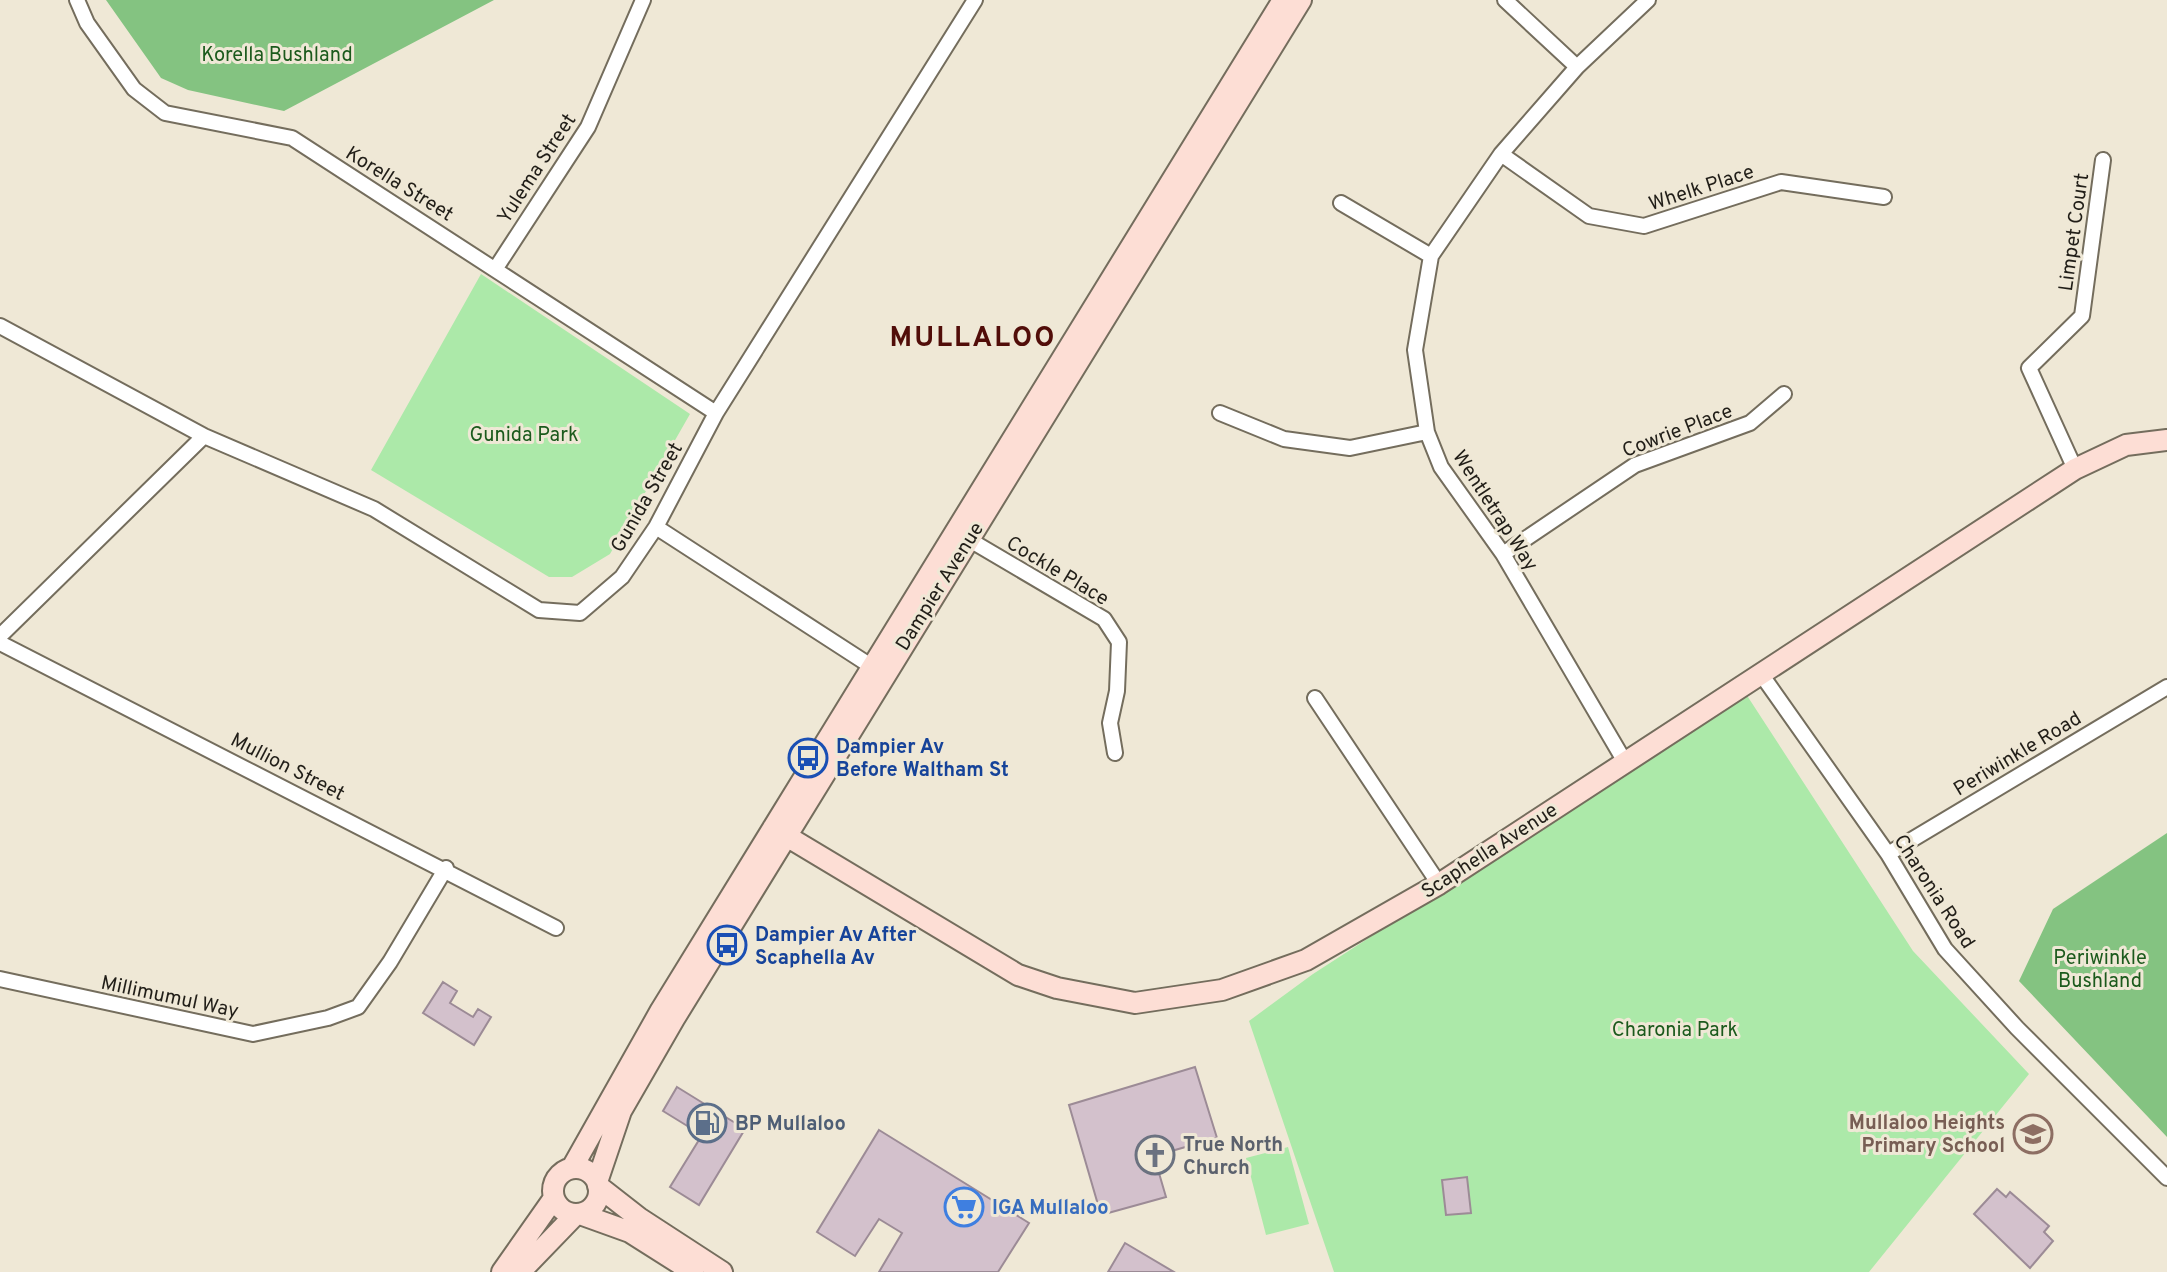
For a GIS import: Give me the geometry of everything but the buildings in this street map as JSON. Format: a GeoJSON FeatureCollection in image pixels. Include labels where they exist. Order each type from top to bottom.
{"type":"FeatureCollection","features":[{"type":"Feature","properties":{"kind":"main road","name":"Dampier Avenue"},"geometry":{"type":"LineString","coordinates":[[962,536],[1283,0]]}},
{"type":"Feature","properties":{"kind":"main road","name":"Dampier Avenue"},"geometry":{"type":"LineString","coordinates":[[572,1168],[661,1010],[779,831],[1301,0]]}},
{"type":"Feature","properties":{"kind":"main road","name":"Scaphella Avenue"},"geometry":{"type":"LineString","coordinates":[[779,831],[1018,975],[1057,988],[1135,1003],[1222,990],[1306,960],[1439,884],[2075,469],[2126,445],[2167,440]]}},
{"type":"Feature","properties":{"kind":"main road","name":"Dampier Avenue"},"geometry":{"type":"LineString","coordinates":[[598,1184],[621,1111],[779,831]]}},
{"type":"Feature","properties":{"kind":"main road"},"geometry":{"type":"LineString","coordinates":[[502,1272],[554,1198],[556,1179],[572,1168],[587,1171],[639,1218],[722,1272]]}},
{"type":"Feature","properties":{"kind":"main road"},"geometry":{"type":"LineString","coordinates":[[520,1272],[578,1214],[597,1200],[598,1184]]}},
{"type":"Feature","properties":{"kind":"main road"},"geometry":{"type":"LineString","coordinates":[[554,1198],[562,1210],[630,1232],[693,1272]]}},
{"type":"Feature","properties":{"kind":"street","name":"Korella Street"},"geometry":{"type":"LineString","coordinates":[[77,0],[87,23],[134,89],[165,113],[292,138],[716,413]]}},
{"type":"Feature","properties":{"kind":"street","name":"Yulema Street"},"geometry":{"type":"LineString","coordinates":[[496,268],[588,127],[643,0]]}},
{"type":"Feature","properties":{"kind":"street","name":"Gunida Street"},"geometry":{"type":"LineString","coordinates":[[0,326],[204,436],[374,509],[539,610],[580,613],[622,577],[656,527],[716,413],[975,0]]}},
{"type":"Feature","properties":{"kind":"street"},"geometry":{"type":"LineString","coordinates":[[1505,0],[1577,67]]}},
{"type":"Feature","properties":{"kind":"street","name":"Wentletrap Way"},"geometry":{"type":"LineString","coordinates":[[1625,762],[1503,554],[1441,467],[1427,432],[1415,350],[1431,256],[1501,154],[1577,67],[1648,0]]}},
{"type":"Feature","properties":{"kind":"street","name":"Whelk Place"},"geometry":{"type":"LineString","coordinates":[[1501,154],[1589,216],[1644,226],[1781,182],[1884,197]]}},
{"type":"Feature","properties":{"kind":"street","name":"Limpet Court"},"geometry":{"type":"LineString","coordinates":[[2075,469],[2029,368],[2082,316],[2103,160]]}},
{"type":"Feature","properties":{"kind":"street"},"geometry":{"type":"LineString","coordinates":[[1341,203],[1431,256]]}},
{"type":"Feature","properties":{"kind":"street","name":"Cowrie Place"},"geometry":{"type":"LineString","coordinates":[[1503,554],[1635,465],[1750,423],[1784,394]]}},
{"type":"Feature","properties":{"kind":"street"},"geometry":{"type":"LineString","coordinates":[[1220,413],[1284,439],[1350,448],[1427,432]]}},
{"type":"Feature","properties":{"kind":"street"},"geometry":{"type":"LineString","coordinates":[[0,636],[204,436]]}},
{"type":"Feature","properties":{"kind":"street"},"geometry":{"type":"LineString","coordinates":[[656,527],[878,671]]}},
{"type":"Feature","properties":{"kind":"street","name":"Cockle Place"},"geometry":{"type":"LineString","coordinates":[[962,536],[1104,619],[1119,642],[1117,691],[1110,723],[1115,753]]}},
{"type":"Feature","properties":{"kind":"street","name":"Mullion Street"},"geometry":{"type":"LineString","coordinates":[[0,643],[446,868],[556,928]]}},
{"type":"Feature","properties":{"kind":"street","name":"Charonia Road"},"geometry":{"type":"LineString","coordinates":[[1761,674],[1888,854],[1945,949],[2017,1028],[2167,1178]]}},
{"type":"Feature","properties":{"kind":"street","name":"Periwinkle Road"},"geometry":{"type":"LineString","coordinates":[[1888,854],[2167,687]]}},
{"type":"Feature","properties":{"kind":"street"},"geometry":{"type":"LineString","coordinates":[[1315,698],[1439,884]]}},
{"type":"Feature","properties":{"kind":"street","name":"Millimumul Way"},"geometry":{"type":"LineString","coordinates":[[0,979],[253,1034],[328,1018],[358,1007],[390,962],[446,868]]}},
{"type":"Feature","properties":{"kind":"green space","name":"Korella Bushland"},"geometry":{"type":"Polygon","coordinates":[[[106,0],[494,0],[284,111],[188,90],[161,78],[106,0]]]}},
{"type":"Feature","properties":{"kind":"green space","name":"Gunida Park"},"geometry":{"type":"Polygon","coordinates":[[[481,274],[690,414],[610,554],[572,577],[549,577],[371,470],[481,274]]]}},
{"type":"Feature","properties":{"kind":"green space","name":"Charonia Park"},"geometry":{"type":"Polygon","coordinates":[[[1746,694],[1913,951],[2029,1074],[1869,1272],[1334,1272],[1249,1021],[1313,974],[1746,694]]]}},
{"type":"Feature","properties":{"kind":"green space","name":"Periwinkle Bushland"},"geometry":{"type":"Polygon","coordinates":[[[2167,833],[2167,1137],[2019,981],[2053,909],[2167,833]]]}},
{"type":"Feature","properties":{"kind":"green space"},"geometry":{"type":"Polygon","coordinates":[[[1288,1147],[1309,1224],[1266,1235],[1246,1158],[1288,1147]]]}},
{"type":"Feature","properties":{"kind":"place","name":"Dampier Av Before Waltham St"},"geometry":{"type":"Point","coordinates":[808,758]}},
{"type":"Feature","properties":{"kind":"place","name":"Dampier Av After Scaphella Av"},"geometry":{"type":"Point","coordinates":[727,945]}},
{"type":"Feature","properties":{"kind":"place","name":"BP Mullaloo"},"geometry":{"type":"Point","coordinates":[707,1123]}},
{"type":"Feature","properties":{"kind":"place","name":"Mullaloo Heights Primary School"},"geometry":{"type":"Point","coordinates":[2033,1134]}},
{"type":"Feature","properties":{"kind":"place","name":"True North Church"},"geometry":{"type":"Point","coordinates":[1155,1155]}},
{"type":"Feature","properties":{"kind":"place","name":"IGA Mullaloo"},"geometry":{"type":"Point","coordinates":[964,1207]}},
{"type":"Feature","properties":{"kind":"district","name":"MULLALOO"},"geometry":{"type":"Point","coordinates":[973,336]}}]}
